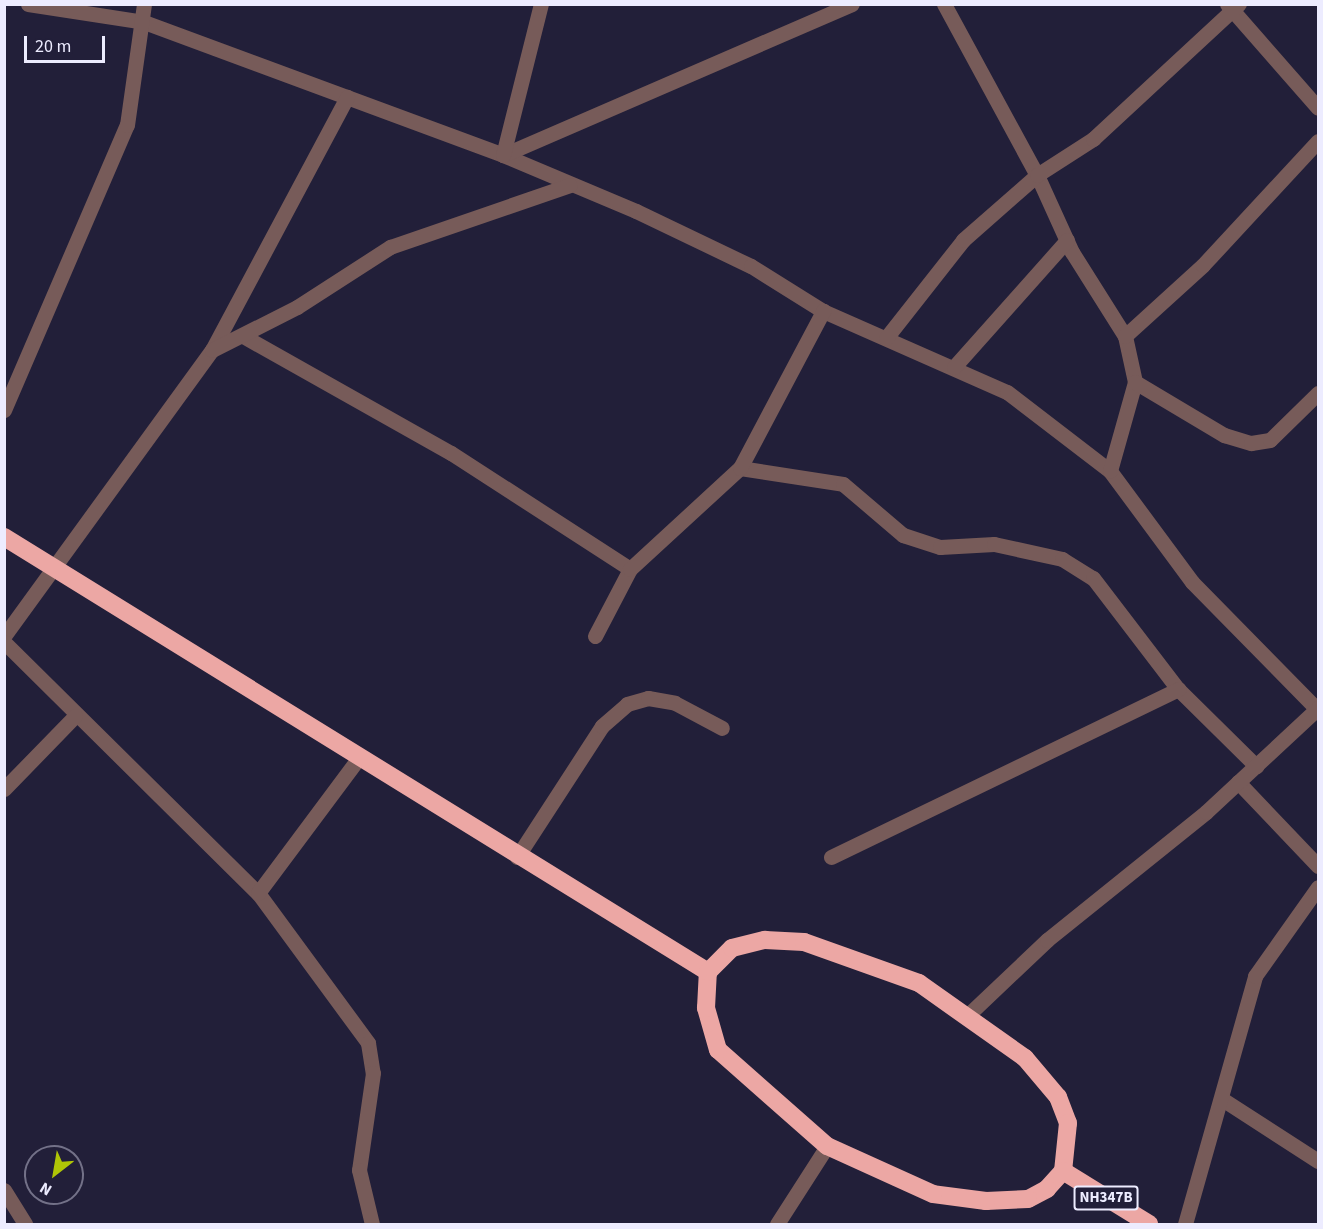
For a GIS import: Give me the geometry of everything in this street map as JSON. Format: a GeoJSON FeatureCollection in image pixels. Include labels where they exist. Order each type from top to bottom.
{"type":"FeatureCollection","features":[{"type":"Feature","properties":{"kind":"highway"},"geometry":{"type":"LineString","coordinates":[[4,537],[57,568],[357,759],[708,972]]}},
{"type":"Feature","properties":{"kind":"highway"},"geometry":{"type":"LineString","coordinates":[[765,940],[804,942],[919,983],[968,1015],[1025,1058],[1058,1097],[1068,1123],[1063,1171],[1028,1199],[986,1201],[933,1194],[827,1146],[718,1050],[706,1008],[708,972],[732,948],[765,940]]}},
{"type":"Feature","properties":{"kind":"highway","name":"NH347B"},"geometry":{"type":"LineString","coordinates":[[1063,1171],[1149,1224]]}},
{"type":"Feature","properties":{"kind":"street"},"geometry":{"type":"LineString","coordinates":[[28,4],[144,22],[502,155],[751,266],[823,311],[954,367],[1042,415],[1110,471],[1192,582],[1318,709],[1238,782],[1047,940],[968,1015]]}},
{"type":"Feature","properties":{"kind":"street"},"geometry":{"type":"LineString","coordinates":[[4,410],[127,125],[144,22],[144,4]]}},
{"type":"Feature","properties":{"kind":"street"},"geometry":{"type":"LineString","coordinates":[[502,155],[541,4]]}},
{"type":"Feature","properties":{"kind":"street"},"geometry":{"type":"LineString","coordinates":[[502,155],[852,4]]}},
{"type":"Feature","properties":{"kind":"street"},"geometry":{"type":"LineString","coordinates":[[944,4],[1037,175],[1067,240],[1125,336],[1135,382],[1110,471]]}},
{"type":"Feature","properties":{"kind":"street"},"geometry":{"type":"LineString","coordinates":[[885,338],[963,240],[1037,175],[1093,139],[1233,7],[1318,108]]}},
{"type":"Feature","properties":{"kind":"street"},"geometry":{"type":"LineString","coordinates":[[4,636],[57,568],[212,350],[347,97]]}},
{"type":"Feature","properties":{"kind":"street"},"geometry":{"type":"LineString","coordinates":[[1125,336],[1203,265],[1318,141]]}},
{"type":"Feature","properties":{"kind":"street"},"geometry":{"type":"LineString","coordinates":[[212,350],[243,336],[390,247],[570,185]]}},
{"type":"Feature","properties":{"kind":"street"},"geometry":{"type":"LineString","coordinates":[[954,367],[1067,240]]}},
{"type":"Feature","properties":{"kind":"street"},"geometry":{"type":"LineString","coordinates":[[595,636],[630,569],[740,468],[823,311]]}},
{"type":"Feature","properties":{"kind":"street"},"geometry":{"type":"LineString","coordinates":[[243,336],[451,453],[630,569]]}},
{"type":"Feature","properties":{"kind":"street"},"geometry":{"type":"LineString","coordinates":[[1135,382],[1224,435],[1251,443],[1270,440],[1318,393]]}},
{"type":"Feature","properties":{"kind":"street"},"geometry":{"type":"LineString","coordinates":[[740,468],[843,484],[903,535],[940,548],[994,544],[1062,559],[1094,578],[1125,613],[1178,689],[1256,766]]}},
{"type":"Feature","properties":{"kind":"street"},"geometry":{"type":"LineString","coordinates":[[4,642],[75,716],[258,893],[368,1043],[373,1073],[359,1170],[372,1224]]}},
{"type":"Feature","properties":{"kind":"street"},"geometry":{"type":"LineString","coordinates":[[831,857],[1178,689]]}},
{"type":"Feature","properties":{"kind":"street"},"geometry":{"type":"LineString","coordinates":[[517,857],[602,726],[627,704],[648,698],[675,703],[722,728]]}},
{"type":"Feature","properties":{"kind":"street"},"geometry":{"type":"LineString","coordinates":[[4,789],[75,716]]}},
{"type":"Feature","properties":{"kind":"street"},"geometry":{"type":"LineString","coordinates":[[258,893],[357,759]]}},
{"type":"Feature","properties":{"kind":"street"},"geometry":{"type":"LineString","coordinates":[[1238,782],[1318,867]]}},
{"type":"Feature","properties":{"kind":"street"},"geometry":{"type":"LineString","coordinates":[[1185,1224],[1255,976],[1318,887]]}},
{"type":"Feature","properties":{"kind":"street"},"geometry":{"type":"LineString","coordinates":[[1222,1099],[1318,1161]]}},
{"type":"Feature","properties":{"kind":"street"},"geometry":{"type":"LineString","coordinates":[[777,1224],[827,1146]]}},
{"type":"Feature","properties":{"kind":"street"},"geometry":{"type":"LineString","coordinates":[[4,1190],[25,1224]]}}]}
